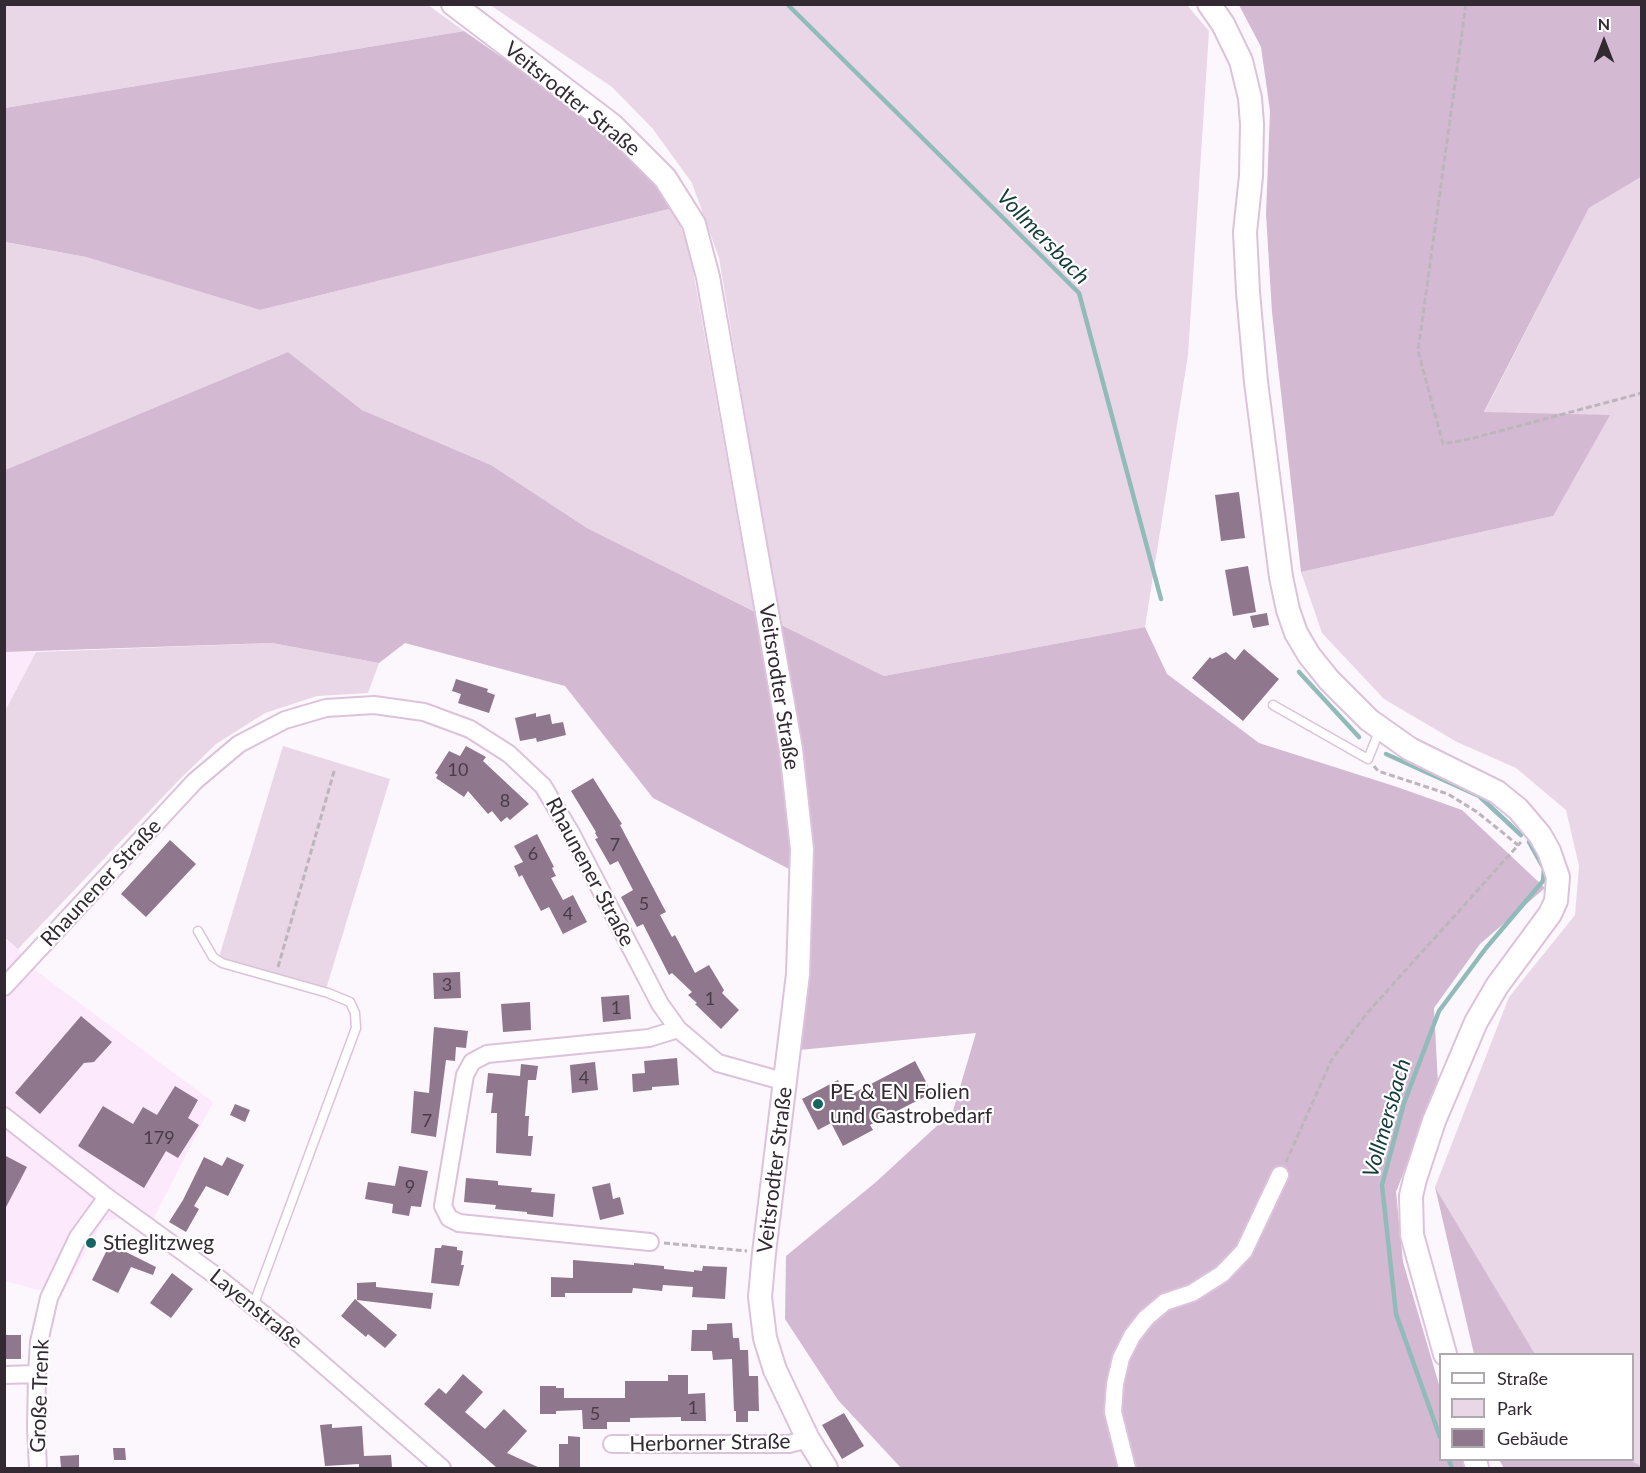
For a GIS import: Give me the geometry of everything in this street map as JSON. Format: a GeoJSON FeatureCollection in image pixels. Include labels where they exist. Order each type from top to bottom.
{"type":"FeatureCollection","features":[{"type":"Feature","properties":{"kind":"street","name":"Veitsrodter Straße"},"geometry":{"type":"LineString","coordinates":[[453,4],[612,125],[665,178],[694,224],[708,278],[792,749],[802,849],[798,974],[760,1297],[765,1338],[775,1370],[808,1439],[826,1468]]}},
{"type":"Feature","properties":{"kind":"street"},"geometry":{"type":"LineString","coordinates":[[1209,4],[1223,24],[1241,61],[1250,98],[1252,135],[1245,232],[1248,292],[1260,417],[1281,577],[1296,633],[1309,655],[1350,702],[1381,729],[1424,756],[1497,792],[1518,809],[1535,827],[1550,851],[1558,877],[1556,901],[1539,931],[1497,986],[1476,1022],[1434,1121],[1411,1197],[1412,1235],[1445,1353]]}},
{"type":"Feature","properties":{"kind":"street","name":"Rhaunener Straße"},"geometry":{"type":"LineString","coordinates":[[4,987],[195,781],[239,744],[285,720],[326,708],[374,705],[424,712],[470,729],[508,754],[543,786],[571,833],[660,1005],[678,1029],[718,1063],[786,1082]]}},
{"type":"Feature","properties":{"kind":"street"},"geometry":{"type":"LineString","coordinates":[[650,1242],[459,1223],[449,1218],[443,1206],[465,1075],[472,1062],[487,1054],[650,1038],[678,1029]]}},
{"type":"Feature","properties":{"kind":"street","name":"Layenstraße"},"geometry":{"type":"LineString","coordinates":[[4,1116],[107,1197],[254,1306],[442,1468]]}},
{"type":"Feature","properties":{"kind":"street"},"geometry":{"type":"LineString","coordinates":[[1127,1468],[1113,1412],[1115,1384],[1121,1358],[1132,1336],[1146,1318],[1165,1302],[1192,1293],[1202,1287],[1222,1274],[1244,1251],[1280,1175]]}},
{"type":"Feature","properties":{"kind":"street","name":"Große Trenk"},"geometry":{"type":"LineString","coordinates":[[38,1468],[36,1374],[39,1342],[49,1298],[78,1237],[107,1197]]}},
{"type":"Feature","properties":{"kind":"street"},"geometry":{"type":"LineString","coordinates":[[4,1375],[36,1374]]}},
{"type":"Feature","properties":{"kind":"street","name":"Herborner Straße"},"geometry":{"type":"LineString","coordinates":[[612,1444],[789,1444],[808,1439]]}},
{"type":"Feature","properties":{"kind":"lane"},"geometry":{"type":"LineString","coordinates":[[1273,705],[1368,759],[1381,729]]}},
{"type":"Feature","properties":{"kind":"lane"},"geometry":{"type":"LineString","coordinates":[[198,931],[213,957],[222,963],[327,993],[350,1002],[355,1013],[356,1028],[254,1306]]}},
{"type":"Feature","properties":{"kind":"path"},"geometry":{"type":"LineString","coordinates":[[1466,4],[1418,351],[1443,444],[1470,439],[1641,393]]}},
{"type":"Feature","properties":{"kind":"path"},"geometry":{"type":"LineString","coordinates":[[1368,759],[1378,771],[1448,795],[1477,812],[1518,845]]}},
{"type":"Feature","properties":{"kind":"path"},"geometry":{"type":"LineString","coordinates":[[275,978],[335,768]]}},
{"type":"Feature","properties":{"kind":"path"},"geometry":{"type":"LineString","coordinates":[[1280,1175],[1332,1059],[1368,1012],[1535,827]]}},
{"type":"Feature","properties":{"kind":"path"},"geometry":{"type":"LineString","coordinates":[[650,1242],[764,1253]]}},
{"type":"Feature","properties":{"kind":"shaded area"},"geometry":{"type":"Polygon","coordinates":[[[1239,5],[1641,5],[1641,177],[1589,208],[1484,412],[1610,415],[1553,516],[1301,572],[1272,312],[1266,214],[1270,111],[1261,47],[1239,5]]]}},
{"type":"Feature","properties":{"kind":"shaded area"},"geometry":{"type":"Polygon","coordinates":[[[464,31],[606,130],[657,184],[673,208],[260,310],[86,257],[5,242],[5,108],[464,31]]]}},
{"type":"Feature","properties":{"kind":"shaded area"},"geometry":{"type":"Polygon","coordinates":[[[288,352],[362,410],[491,465],[587,528],[884,676],[1145,627],[1167,674],[1259,743],[1462,810],[1545,888],[1480,944],[1434,1008],[1438,1084],[1396,1192],[1403,1262],[1439,1385],[1439,1461],[1462,1461],[1465,1468],[901,1468],[838,1400],[785,1319],[786,1256],[876,1182],[953,1111],[976,1033],[799,1050],[793,871],[653,798],[565,686],[405,643],[379,663],[272,643],[5,652],[5,470],[288,352]]]}},
{"type":"Feature","properties":{"kind":"shaded area"},"geometry":{"type":"Polygon","coordinates":[[[5,652],[36,652],[5,711],[5,652]]]}},
{"type":"Feature","properties":{"kind":"shaded area"},"geometry":{"type":"Polygon","coordinates":[[[4,938],[18,949],[35,970],[213,1102],[145,1235],[120,1219],[103,1221],[61,1296],[5,1281],[4,938]]]}},
{"type":"Feature","properties":{"kind":"shaded area"},"geometry":{"type":"Polygon","coordinates":[[[1435,1187],[1534,1353],[1474,1353],[1435,1187]]]}},
{"type":"Feature","properties":{"kind":"shaded area"},"geometry":{"type":"Polygon","coordinates":[[[1500,1461],[1632,1461],[1641,1466],[1641,1468],[1504,1468],[1500,1461]]]}},
{"type":"Feature","properties":{"kind":"green space"},"geometry":{"type":"Polygon","coordinates":[[[4,5],[428,5],[464,31],[5,108],[4,5]]]}},
{"type":"Feature","properties":{"kind":"green space"},"geometry":{"type":"Polygon","coordinates":[[[490,5],[1187,5],[1209,31],[1188,355],[1145,627],[884,676],[780,624],[719,258],[692,183],[653,129],[612,87],[490,5]]]}},
{"type":"Feature","properties":{"kind":"green space"},"geometry":{"type":"Polygon","coordinates":[[[1641,177],[1641,1466],[1632,1461],[1634,1461],[1634,1353],[1534,1353],[1435,1187],[1509,997],[1575,915],[1579,866],[1566,810],[1516,768],[1457,742],[1384,699],[1322,633],[1301,572],[1553,516],[1484,413],[1589,208],[1641,177]]]}},
{"type":"Feature","properties":{"kind":"green space"},"geometry":{"type":"Polygon","coordinates":[[[673,208],[689,248],[754,611],[587,528],[491,465],[362,410],[288,352],[5,470],[4,242],[86,257],[260,310],[673,208]]]}},
{"type":"Feature","properties":{"kind":"green space"},"geometry":{"type":"Polygon","coordinates":[[[272,643],[379,663],[368,693],[317,696],[265,713],[216,744],[18,949],[5,938],[5,711],[36,652],[272,643]]]}},
{"type":"Feature","properties":{"kind":"green space"},"geometry":{"type":"Polygon","coordinates":[[[283,746],[390,779],[326,989],[219,957],[283,746]]]}},
{"type":"Feature","properties":{"kind":"building"},"geometry":{"type":"Polygon","coordinates":[[[1239,492],[1245,538],[1221,541],[1215,495],[1239,492]]]}},
{"type":"Feature","properties":{"kind":"building"},"geometry":{"type":"Polygon","coordinates":[[[1248,566],[1256,612],[1233,616],[1225,570],[1248,566]]]}},
{"type":"Feature","properties":{"kind":"building"},"geometry":{"type":"Polygon","coordinates":[[[1267,613],[1269,625],[1253,628],[1250,616],[1267,613]]]}},
{"type":"Feature","properties":{"kind":"building"},"geometry":{"type":"Polygon","coordinates":[[[1244,649],[1279,679],[1243,721],[1192,678],[1210,657],[1212,659],[1226,652],[1235,660],[1244,649]]]}},
{"type":"Feature","properties":{"kind":"building"},"geometry":{"type":"Polygon","coordinates":[[[456,679],[488,689],[487,692],[495,695],[489,713],[458,703],[461,694],[452,691],[456,679]]]}},
{"type":"Feature","properties":{"kind":"building"},"geometry":{"type":"Polygon","coordinates":[[[536,713],[536,717],[550,714],[552,724],[563,722],[566,735],[537,742],[536,738],[520,741],[515,718],[536,713]]]}},
{"type":"Feature","properties":{"kind":"building"},"geometry":{"type":"Polygon","coordinates":[[[466,746],[486,757],[483,761],[529,804],[510,820],[507,817],[501,822],[492,811],[488,814],[468,791],[464,797],[436,778],[438,775],[435,773],[449,751],[460,756],[466,746]]]}},
{"type":"Feature","properties":{"kind":"building"},"geometry":{"type":"Polygon","coordinates":[[[593,778],[622,824],[620,825],[666,912],[660,915],[672,937],[675,935],[695,973],[709,965],[724,990],[722,993],[739,1010],[721,1029],[695,1004],[697,1003],[688,995],[692,992],[672,973],[669,975],[643,924],[637,927],[621,897],[633,890],[618,861],[610,865],[595,839],[598,838],[596,832],[571,791],[593,778]]]}},
{"type":"Feature","properties":{"kind":"building"},"geometry":{"type":"Polygon","coordinates":[[[537,834],[554,867],[552,868],[556,876],[551,878],[563,900],[573,895],[587,922],[563,934],[549,907],[541,911],[522,875],[519,877],[514,866],[523,862],[514,846],[537,834]]]}},
{"type":"Feature","properties":{"kind":"building"},"geometry":{"type":"Polygon","coordinates":[[[170,840],[196,864],[146,917],[121,894],[170,840]]]}},
{"type":"Feature","properties":{"kind":"building"},"geometry":{"type":"Polygon","coordinates":[[[460,972],[461,998],[434,999],[433,973],[460,972]]]}},
{"type":"Feature","properties":{"kind":"building"},"geometry":{"type":"Polygon","coordinates":[[[629,995],[631,1019],[603,1022],[601,997],[629,995]]]}},
{"type":"Feature","properties":{"kind":"building"},"geometry":{"type":"Polygon","coordinates":[[[530,1002],[531,1030],[503,1032],[501,1004],[530,1002]]]}},
{"type":"Feature","properties":{"kind":"building"},"geometry":{"type":"Polygon","coordinates":[[[81,1016],[112,1042],[94,1062],[84,1063],[40,1114],[15,1093],[81,1016]]]}},
{"type":"Feature","properties":{"kind":"building"},"geometry":{"type":"Polygon","coordinates":[[[434,1027],[468,1031],[466,1048],[456,1047],[455,1061],[446,1060],[436,1137],[411,1133],[414,1091],[429,1093],[434,1027]]]}},
{"type":"Feature","properties":{"kind":"building"},"geometry":{"type":"Polygon","coordinates":[[[677,1058],[679,1085],[652,1087],[652,1090],[633,1092],[632,1074],[645,1073],[644,1061],[677,1058]]]}},
{"type":"Feature","properties":{"kind":"building"},"geometry":{"type":"Polygon","coordinates":[[[915,1061],[932,1093],[870,1125],[873,1130],[843,1146],[831,1123],[818,1130],[802,1099],[838,1080],[846,1097],[915,1061]]]}},
{"type":"Feature","properties":{"kind":"building"},"geometry":{"type":"Polygon","coordinates":[[[595,1062],[598,1090],[572,1093],[570,1065],[595,1062]]]}},
{"type":"Feature","properties":{"kind":"building"},"geometry":{"type":"Polygon","coordinates":[[[521,1064],[538,1066],[536,1080],[528,1080],[525,1116],[529,1116],[528,1136],[533,1136],[531,1156],[496,1153],[497,1113],[491,1113],[493,1093],[486,1093],[488,1073],[520,1076],[521,1064]]]}},
{"type":"Feature","properties":{"kind":"building"},"geometry":{"type":"Polygon","coordinates":[[[175,1086],[198,1100],[188,1118],[199,1125],[178,1158],[166,1151],[144,1188],[78,1146],[103,1106],[133,1124],[143,1107],[157,1115],[175,1086]]]}},
{"type":"Feature","properties":{"kind":"building"},"geometry":{"type":"Polygon","coordinates":[[[235,1104],[250,1110],[245,1122],[230,1115],[235,1104]]]}},
{"type":"Feature","properties":{"kind":"building"},"geometry":{"type":"Polygon","coordinates":[[[4,1155],[27,1167],[4,1211],[4,1155]]]}},
{"type":"Feature","properties":{"kind":"building"},"geometry":{"type":"Polygon","coordinates":[[[204,1157],[222,1166],[227,1157],[244,1165],[228,1196],[206,1186],[194,1206],[199,1209],[186,1232],[169,1222],[183,1200],[204,1157]]]}},
{"type":"Feature","properties":{"kind":"building"},"geometry":{"type":"Polygon","coordinates":[[[399,1166],[428,1171],[421,1207],[411,1206],[409,1216],[392,1213],[393,1204],[365,1199],[368,1182],[395,1186],[399,1166]]]}},
{"type":"Feature","properties":{"kind":"building"},"geometry":{"type":"Polygon","coordinates":[[[466,1178],[498,1181],[498,1185],[532,1188],[531,1192],[555,1194],[553,1217],[495,1209],[496,1205],[464,1202],[466,1178]]]}},
{"type":"Feature","properties":{"kind":"building"},"geometry":{"type":"Polygon","coordinates":[[[610,1183],[613,1199],[620,1197],[624,1214],[600,1220],[592,1187],[610,1183]]]}},
{"type":"Feature","properties":{"kind":"building"},"geometry":{"type":"Polygon","coordinates":[[[110,1244],[156,1267],[153,1275],[131,1267],[118,1293],[92,1280],[110,1244]]]}},
{"type":"Feature","properties":{"kind":"building"},"geometry":{"type":"Polygon","coordinates":[[[442,1245],[457,1247],[457,1250],[463,1251],[461,1265],[464,1265],[459,1286],[431,1283],[435,1248],[441,1248],[442,1245]]]}},
{"type":"Feature","properties":{"kind":"building"},"geometry":{"type":"Polygon","coordinates":[[[573,1260],[634,1265],[634,1263],[694,1272],[694,1270],[702,1271],[703,1266],[727,1267],[725,1299],[692,1297],[693,1287],[663,1285],[662,1291],[633,1288],[632,1293],[565,1293],[565,1297],[551,1297],[551,1277],[573,1278],[573,1260]]]}},
{"type":"Feature","properties":{"kind":"building"},"geometry":{"type":"Polygon","coordinates":[[[172,1273],[193,1289],[171,1318],[150,1303],[172,1273]]]}},
{"type":"Feature","properties":{"kind":"building"},"geometry":{"type":"Polygon","coordinates":[[[376,1282],[376,1287],[433,1293],[431,1309],[357,1300],[357,1283],[376,1282]]]}},
{"type":"Feature","properties":{"kind":"building"},"geometry":{"type":"Polygon","coordinates":[[[355,1299],[397,1335],[385,1348],[368,1334],[366,1337],[341,1316],[355,1299]]]}},
{"type":"Feature","properties":{"kind":"building"},"geometry":{"type":"Polygon","coordinates":[[[732,1323],[733,1338],[739,1338],[740,1350],[748,1350],[749,1376],[758,1376],[759,1411],[748,1411],[748,1422],[736,1422],[732,1359],[713,1360],[712,1351],[691,1351],[692,1330],[707,1330],[707,1324],[732,1323]]]}},
{"type":"Feature","properties":{"kind":"building"},"geometry":{"type":"Polygon","coordinates":[[[4,1335],[21,1335],[21,1359],[4,1359],[4,1335]]]}},
{"type":"Feature","properties":{"kind":"building"},"geometry":{"type":"Polygon","coordinates":[[[463,1374],[483,1392],[465,1412],[485,1429],[504,1409],[527,1431],[507,1453],[540,1468],[497,1468],[424,1404],[439,1388],[446,1394],[463,1374]]]}},
{"type":"Feature","properties":{"kind":"building"},"geometry":{"type":"Polygon","coordinates":[[[668,1375],[688,1375],[688,1394],[705,1393],[706,1421],[681,1421],[681,1417],[630,1418],[630,1422],[607,1422],[607,1429],[583,1429],[582,1410],[540,1414],[540,1386],[564,1388],[564,1398],[625,1398],[625,1381],[668,1381],[668,1375]]]}},
{"type":"Feature","properties":{"kind":"building"},"geometry":{"type":"Polygon","coordinates":[[[844,1413],[864,1446],[842,1459],[822,1425],[844,1413]]]}},
{"type":"Feature","properties":{"kind":"building"},"geometry":{"type":"Polygon","coordinates":[[[332,1424],[332,1428],[362,1426],[364,1456],[391,1455],[392,1468],[359,1468],[359,1464],[325,1466],[320,1425],[332,1424]]]}},
{"type":"Feature","properties":{"kind":"building"},"geometry":{"type":"Polygon","coordinates":[[[568,1436],[580,1437],[580,1468],[559,1468],[559,1444],[568,1444],[568,1436]]]}},
{"type":"Feature","properties":{"kind":"building"},"geometry":{"type":"Polygon","coordinates":[[[113,1448],[125,1448],[126,1460],[114,1460],[113,1448]]]}},
{"type":"Feature","properties":{"kind":"building"},"geometry":{"type":"Polygon","coordinates":[[[79,1455],[79,1468],[61,1468],[60,1456],[79,1455]]]}},
{"type":"Feature","properties":{"kind":"waterway","name":"Vollmersbach"},"geometry":{"type":"LineString","coordinates":[[787,4],[1079,293],[1161,599]]}},
{"type":"Feature","properties":{"kind":"waterway","name":"Vollmersbach"},"geometry":{"type":"LineString","coordinates":[[1299,672],[1359,737]]}},
{"type":"Feature","properties":{"kind":"waterway","name":"Vollmersbach"},"geometry":{"type":"LineString","coordinates":[[1386,754],[1479,796],[1521,835]]}},
{"type":"Feature","properties":{"kind":"waterway","name":"Vollmersbach"},"geometry":{"type":"LineString","coordinates":[[1439,1434],[1396,1314],[1382,1185],[1404,1103],[1439,1011],[1486,948],[1543,881],[1544,869],[1529,842]]}},
{"type":"Feature","properties":{"kind":"waterway","name":"Vollmersbach"},"geometry":{"type":"LineString","coordinates":[[1449,1461],[1452,1468]]}},
{"type":"Feature","properties":{"kind":"place","name":"PE & EN Folien und Gastrobedarf"},"geometry":{"type":"Point","coordinates":[818,1104]}},
{"type":"Feature","properties":{"kind":"place","name":"Stieglitzweg"},"geometry":{"type":"Point","coordinates":[91,1243]}}]}
